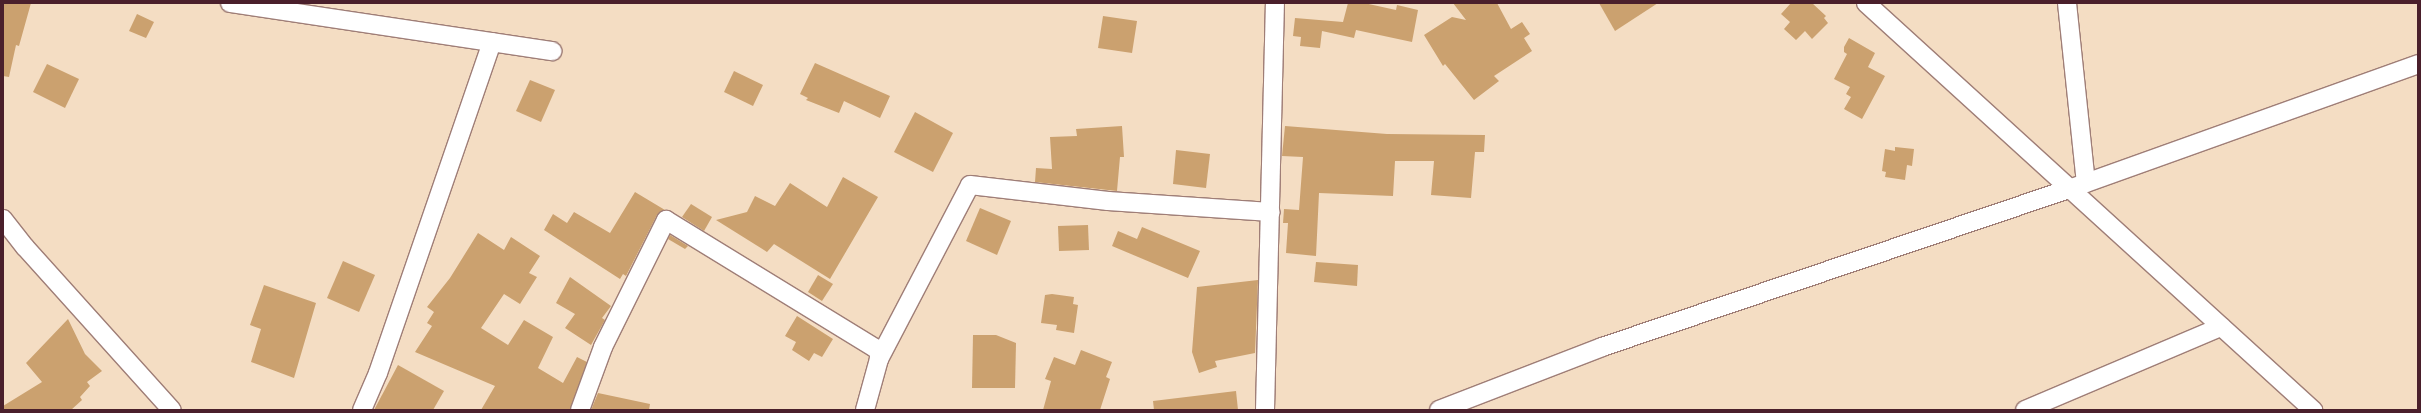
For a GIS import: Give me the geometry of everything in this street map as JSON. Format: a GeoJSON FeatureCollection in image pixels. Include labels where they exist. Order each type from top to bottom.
{"type":"FeatureCollection","features":[{"type":"Feature","properties":{"kind":"street"},"geometry":{"type":"LineString","coordinates":[[230,3],[552,51]]}},
{"type":"Feature","properties":{"kind":"street"},"geometry":{"type":"LineString","coordinates":[[1265,410],[1271,212],[1274,3]]}},
{"type":"Feature","properties":{"kind":"street"},"geometry":{"type":"LineString","coordinates":[[1866,3],[2079,186],[2221,327],[2313,410]]}},
{"type":"Feature","properties":{"kind":"street"},"geometry":{"type":"LineString","coordinates":[[2067,3],[2079,186]]}},
{"type":"Feature","properties":{"kind":"street"},"geometry":{"type":"LineString","coordinates":[[362,410],[378,373],[492,42]]}},
{"type":"Feature","properties":{"kind":"street"},"geometry":{"type":"LineString","coordinates":[[1438,410],[1683,319],[2079,186],[2418,64]]}},
{"type":"Feature","properties":{"kind":"street"},"geometry":{"type":"LineString","coordinates":[[865,410],[879,359],[970,185],[1108,201],[1271,212]]}},
{"type":"Feature","properties":{"kind":"street"},"geometry":{"type":"LineString","coordinates":[[3,219],[25,247],[172,410]]}},
{"type":"Feature","properties":{"kind":"street"},"geometry":{"type":"LineString","coordinates":[[580,410],[603,347],[666,220],[875,348],[879,352],[879,359]]}},
{"type":"Feature","properties":{"kind":"street"},"geometry":{"type":"LineString","coordinates":[[2026,410],[2221,327]]}},
{"type":"Feature","properties":{"kind":"building"},"geometry":{"type":"Polygon","coordinates":[[[3,3],[31,3],[19,46],[16,45],[9,77],[3,76],[3,3]]]}},
{"type":"Feature","properties":{"kind":"building"},"geometry":{"type":"Polygon","coordinates":[[[1348,3],[1364,3],[1396,10],[1397,5],[1418,10],[1412,42],[1356,30],[1354,38],[1322,31],[1320,48],[1300,46],[1301,37],[1293,36],[1295,18],[1343,22],[1348,3]]]}},
{"type":"Feature","properties":{"kind":"building"},"geometry":{"type":"Polygon","coordinates":[[[1453,3],[1497,3],[1511,29],[1522,22],[1530,34],[1524,38],[1532,51],[1494,76],[1499,81],[1474,100],[1445,64],[1443,66],[1424,35],[1452,17],[1466,20],[1453,3]]]}},
{"type":"Feature","properties":{"kind":"building"},"geometry":{"type":"Polygon","coordinates":[[[1599,3],[1658,3],[1615,31],[1599,3]]]}},
{"type":"Feature","properties":{"kind":"building"},"geometry":{"type":"Polygon","coordinates":[[[1791,3],[1812,3],[1826,16],[1824,18],[1828,23],[1812,39],[1805,31],[1796,40],[1784,29],[1790,22],[1781,14],[1791,3]]]}},
{"type":"Feature","properties":{"kind":"building"},"geometry":{"type":"Polygon","coordinates":[[[137,14],[154,22],[146,38],[129,31],[137,14]]]}},
{"type":"Feature","properties":{"kind":"building"},"geometry":{"type":"Polygon","coordinates":[[[1103,16],[1137,21],[1132,53],[1098,48],[1103,16]]]}},
{"type":"Feature","properties":{"kind":"building"},"geometry":{"type":"Polygon","coordinates":[[[1849,38],[1875,53],[1868,67],[1885,76],[1862,119],[1844,109],[1851,97],[1846,94],[1850,87],[1834,79],[1847,54],[1844,52],[1844,47],[1849,38]]]}},
{"type":"Feature","properties":{"kind":"building"},"geometry":{"type":"Polygon","coordinates":[[[815,63],[890,96],[880,118],[844,101],[839,113],[806,100],[808,98],[800,94],[815,63]]]}},
{"type":"Feature","properties":{"kind":"building"},"geometry":{"type":"Polygon","coordinates":[[[47,64],[79,79],[65,108],[33,92],[47,64]]]}},
{"type":"Feature","properties":{"kind":"building"},"geometry":{"type":"Polygon","coordinates":[[[734,71],[763,85],[753,106],[724,92],[734,71]]]}},
{"type":"Feature","properties":{"kind":"building"},"geometry":{"type":"Polygon","coordinates":[[[530,80],[555,90],[541,122],[516,111],[530,80]]]}},
{"type":"Feature","properties":{"kind":"building"},"geometry":{"type":"Polygon","coordinates":[[[915,112],[953,133],[933,172],[894,152],[915,112]]]}},
{"type":"Feature","properties":{"kind":"building"},"geometry":{"type":"Polygon","coordinates":[[[1122,126],[1124,157],[1120,157],[1117,191],[1035,182],[1036,168],[1052,169],[1050,137],[1077,136],[1076,129],[1122,126]]]}},
{"type":"Feature","properties":{"kind":"building"},"geometry":{"type":"Polygon","coordinates":[[[1285,126],[1387,134],[1485,135],[1484,152],[1475,152],[1471,198],[1431,195],[1434,161],[1395,161],[1393,196],[1319,193],[1316,256],[1286,253],[1288,223],[1283,223],[1284,209],[1299,210],[1303,157],[1282,156],[1285,126]]]}},
{"type":"Feature","properties":{"kind":"building"},"geometry":{"type":"Polygon","coordinates":[[[1895,147],[1914,149],[1912,166],[1907,165],[1905,180],[1885,177],[1886,172],[1882,171],[1885,149],[1895,151],[1895,147]]]}},
{"type":"Feature","properties":{"kind":"building"},"geometry":{"type":"Polygon","coordinates":[[[1176,150],[1210,154],[1206,188],[1173,184],[1176,150]]]}},
{"type":"Feature","properties":{"kind":"building"},"geometry":{"type":"Polygon","coordinates":[[[843,177],[878,197],[830,279],[774,244],[767,252],[716,220],[747,212],[755,196],[775,206],[790,183],[827,207],[843,177]]]}},
{"type":"Feature","properties":{"kind":"building"},"geometry":{"type":"Polygon","coordinates":[[[635,192],[665,210],[657,215],[626,276],[623,274],[620,279],[544,230],[553,214],[567,223],[574,212],[610,233],[635,192]]]}},
{"type":"Feature","properties":{"kind":"building"},"geometry":{"type":"Polygon","coordinates":[[[691,204],[712,217],[704,231],[682,217],[691,204]]]}},
{"type":"Feature","properties":{"kind":"building"},"geometry":{"type":"Polygon","coordinates":[[[980,208],[1011,221],[997,255],[966,241],[980,208]]]}},
{"type":"Feature","properties":{"kind":"building"},"geometry":{"type":"Polygon","coordinates":[[[1088,225],[1089,250],[1059,251],[1058,226],[1088,225]]]}},
{"type":"Feature","properties":{"kind":"building"},"geometry":{"type":"Polygon","coordinates":[[[1142,227],[1200,251],[1188,278],[1112,246],[1118,231],[1137,239],[1142,227]]]}},
{"type":"Feature","properties":{"kind":"building"},"geometry":{"type":"Polygon","coordinates":[[[478,233],[504,250],[511,237],[540,256],[529,273],[537,277],[520,304],[504,294],[481,328],[508,345],[524,320],[553,337],[538,368],[563,383],[577,357],[587,362],[570,410],[481,410],[495,386],[415,352],[432,326],[427,323],[434,312],[427,307],[450,278],[478,233]]]}},
{"type":"Feature","properties":{"kind":"building"},"geometry":{"type":"Polygon","coordinates":[[[670,235],[688,246],[685,249],[668,239],[670,235]]]}},
{"type":"Feature","properties":{"kind":"building"},"geometry":{"type":"Polygon","coordinates":[[[343,261],[375,275],[359,312],[327,298],[343,261]]]}},
{"type":"Feature","properties":{"kind":"building"},"geometry":{"type":"Polygon","coordinates":[[[1316,262],[1358,265],[1357,286],[1314,282],[1316,262]]]}},
{"type":"Feature","properties":{"kind":"building"},"geometry":{"type":"Polygon","coordinates":[[[818,275],[833,284],[822,301],[808,292],[818,275]]]}},
{"type":"Feature","properties":{"kind":"building"},"geometry":{"type":"Polygon","coordinates":[[[570,277],[611,306],[602,318],[605,320],[591,345],[565,328],[575,314],[556,303],[570,277]]]}},
{"type":"Feature","properties":{"kind":"building"},"geometry":{"type":"Polygon","coordinates":[[[1258,280],[1255,353],[1215,361],[1217,367],[1199,373],[1192,352],[1197,287],[1258,280]]]}},
{"type":"Feature","properties":{"kind":"building"},"geometry":{"type":"Polygon","coordinates":[[[264,285],[316,303],[294,378],[251,362],[261,329],[250,325],[264,285]]]}},
{"type":"Feature","properties":{"kind":"building"},"geometry":{"type":"Polygon","coordinates":[[[1052,294],[1074,297],[1073,304],[1078,305],[1074,333],[1056,330],[1057,325],[1041,323],[1045,295],[1052,294]]]}},
{"type":"Feature","properties":{"kind":"building"},"geometry":{"type":"Polygon","coordinates":[[[797,316],[833,339],[822,357],[814,353],[809,361],[792,350],[796,342],[785,336],[797,316]]]}},
{"type":"Feature","properties":{"kind":"building"},"geometry":{"type":"Polygon","coordinates":[[[68,319],[85,354],[102,371],[87,382],[90,386],[80,397],[82,400],[71,410],[3,410],[3,406],[42,382],[26,363],[68,319]]]}},
{"type":"Feature","properties":{"kind":"building"},"geometry":{"type":"Polygon","coordinates":[[[973,335],[996,335],[1016,343],[1015,388],[972,388],[973,335]]]}},
{"type":"Feature","properties":{"kind":"building"},"geometry":{"type":"Polygon","coordinates":[[[1081,350],[1112,362],[1106,377],[1110,379],[1100,410],[1043,410],[1051,381],[1045,379],[1054,357],[1075,365],[1081,350]]]}},
{"type":"Feature","properties":{"kind":"building"},"geometry":{"type":"Polygon","coordinates":[[[398,365],[444,391],[433,410],[374,410],[398,365]]]}},
{"type":"Feature","properties":{"kind":"building"},"geometry":{"type":"Polygon","coordinates":[[[1236,391],[1238,410],[1154,410],[1153,401],[1236,391]]]}},
{"type":"Feature","properties":{"kind":"building"},"geometry":{"type":"Polygon","coordinates":[[[598,393],[650,404],[649,410],[591,410],[598,393]]]}}]}
